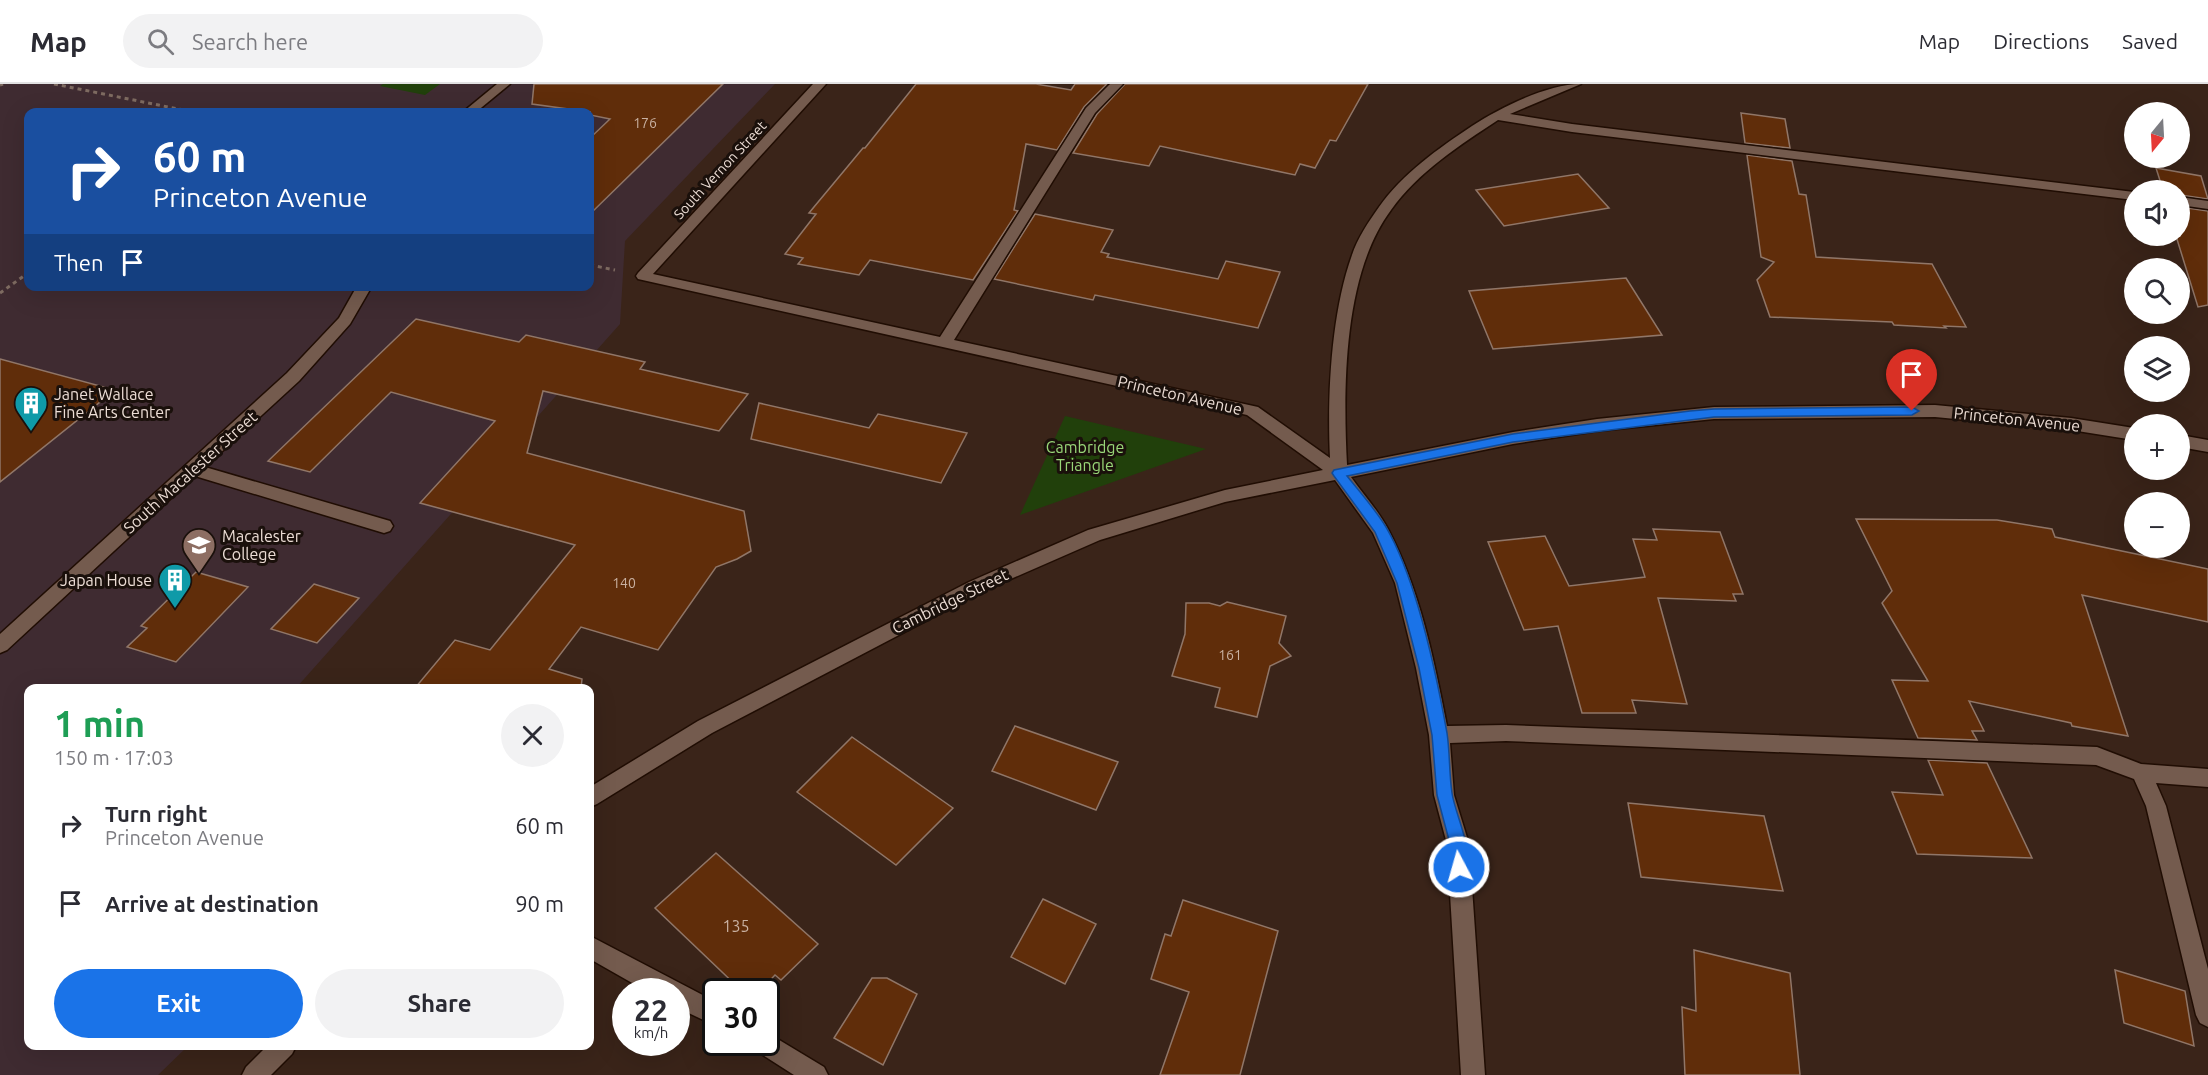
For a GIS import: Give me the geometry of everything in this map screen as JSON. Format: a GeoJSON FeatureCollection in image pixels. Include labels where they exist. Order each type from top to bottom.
{"type":"FeatureCollection","features":[{"type":"Feature","properties":{"kind":"street"},"geometry":{"type":"LineString","coordinates":[[474,108],[504,84]]}},
{"type":"Feature","properties":{"kind":"street","name":"South Vernon Street"},"geometry":{"type":"LineString","coordinates":[[643,276],[820,84]]}},
{"type":"Feature","properties":{"kind":"street"},"geometry":{"type":"LineString","coordinates":[[944,343],[1090,111],[1117,84]]}},
{"type":"Feature","properties":{"kind":"street"},"geometry":{"type":"LineString","coordinates":[[1473,1075],[1458,844],[1444,795],[1439,735],[1426,668],[1404,583],[1380,530],[1338,473],[1336,412],[1346,306],[1359,253],[1385,208],[1419,172],[1461,139],[1497,115],[1575,84]]}},
{"type":"Feature","properties":{"kind":"street"},"geometry":{"type":"LineString","coordinates":[[1497,115],[1584,130],[2124,195]]}},
{"type":"Feature","properties":{"kind":"street"},"geometry":{"type":"LineString","coordinates":[[2190,202],[2208,205]]}},
{"type":"Feature","properties":{"kind":"street","name":"Princeton Avenue"},"geometry":{"type":"LineString","coordinates":[[643,276],[1252,411],[1338,473],[1513,438],[1714,413],[1935,411],[2071,424],[2124,432]]}},
{"type":"Feature","properties":{"kind":"street","name":"South Macalester Street"},"geometry":{"type":"LineString","coordinates":[[0,645],[293,377],[345,321],[362,291]]}},
{"type":"Feature","properties":{"kind":"street"},"geometry":{"type":"LineString","coordinates":[[2190,443],[2208,446]]}},
{"type":"Feature","properties":{"kind":"street"},"geometry":{"type":"LineString","coordinates":[[192,470],[384,526]]}},
{"type":"Feature","properties":{"kind":"street","name":"Cambridge Street"},"geometry":{"type":"LineString","coordinates":[[594,796],[705,727],[975,587],[1029,563],[1094,535],[1225,496],[1338,473]]}},
{"type":"Feature","properties":{"kind":"street"},"geometry":{"type":"LineString","coordinates":[[1439,735],[1506,733],[2097,756],[2141,773],[2208,778]]}},
{"type":"Feature","properties":{"kind":"street"},"geometry":{"type":"LineString","coordinates":[[2141,773],[2156,806],[2208,1015]]}},
{"type":"Feature","properties":{"kind":"street"},"geometry":{"type":"LineString","coordinates":[[594,949],[646,978]]}},
{"type":"Feature","properties":{"kind":"street"},"geometry":{"type":"LineString","coordinates":[[254,1075],[280,1050]]}},
{"type":"Feature","properties":{"kind":"street"},"geometry":{"type":"LineString","coordinates":[[780,1053],[816,1075]]}},
{"type":"Feature","properties":{"kind":"path"},"geometry":{"type":"LineString","coordinates":[[54,84],[173,108]]}},
{"type":"Feature","properties":{"kind":"path"},"geometry":{"type":"LineString","coordinates":[[0,293],[24,276]]}},
{"type":"Feature","properties":{"kind":"shaded area","name":"Macalester College"},"geometry":{"type":"Polygon","coordinates":[[[0,84],[775,84],[625,241],[620,324],[300,684],[24,684],[24,1050],[184,1050],[158,1075],[0,1075],[0,84]]]}},
{"type":"Feature","properties":{"kind":"green space"},"geometry":{"type":"Polygon","coordinates":[[[383,84],[440,84],[425,95],[380,86],[383,84]]]}},
{"type":"Feature","properties":{"kind":"green space","name":"Cambridge Triangle"},"geometry":{"type":"Polygon","coordinates":[[[1065,416],[1206,449],[1020,515],[1065,416]]]}},
{"type":"Feature","properties":{"kind":"building"},"geometry":{"type":"Polygon","coordinates":[[[534,84],[723,84],[594,210],[594,134],[610,119],[594,116],[594,108],[561,108],[532,104],[534,84]]]}},
{"type":"Feature","properties":{"kind":"building"},"geometry":{"type":"Polygon","coordinates":[[[916,84],[1036,84],[1071,90],[1075,84],[1107,84],[1084,107],[1057,150],[1026,144],[1014,210],[1018,211],[973,280],[870,260],[859,275],[798,264],[803,258],[785,254],[816,214],[809,213],[916,84]]]}},
{"type":"Feature","properties":{"kind":"building"},"geometry":{"type":"Polygon","coordinates":[[[1125,84],[1368,84],[1336,141],[1330,140],[1315,168],[1300,164],[1295,175],[1160,146],[1149,166],[1073,153],[1097,114],[1125,84]]]}},
{"type":"Feature","properties":{"kind":"building"},"geometry":{"type":"Polygon","coordinates":[[[1741,113],[1785,119],[1790,148],[1745,143],[1741,113]]]}},
{"type":"Feature","properties":{"kind":"building"},"geometry":{"type":"Polygon","coordinates":[[[1747,155],[1792,161],[1799,194],[1806,195],[1816,257],[1932,264],[1966,327],[1944,326],[1946,328],[1894,325],[1892,322],[1770,317],[1757,280],[1774,262],[1761,257],[1747,155]]]}},
{"type":"Feature","properties":{"kind":"building"},"geometry":{"type":"Polygon","coordinates":[[[2156,168],[2201,176],[2208,199],[2190,196],[2190,180],[2160,180],[2156,168]]]}},
{"type":"Feature","properties":{"kind":"building"},"geometry":{"type":"Polygon","coordinates":[[[1578,174],[1609,208],[1504,226],[1476,190],[1578,174]]]}},
{"type":"Feature","properties":{"kind":"building"},"geometry":{"type":"Polygon","coordinates":[[[2190,208],[2208,211],[2208,305],[2198,307],[2190,281],[2190,258],[2183,258],[2179,246],[2190,246],[2190,208]]]}},
{"type":"Feature","properties":{"kind":"building"},"geometry":{"type":"Polygon","coordinates":[[[1035,214],[1113,230],[1101,252],[1109,254],[1107,257],[1218,279],[1226,261],[1280,272],[1258,328],[1095,295],[1093,300],[994,279],[1035,214]]]}},
{"type":"Feature","properties":{"kind":"building"},"geometry":{"type":"Polygon","coordinates":[[[1626,278],[1662,335],[1493,349],[1469,291],[1626,278]]]}},
{"type":"Feature","properties":{"kind":"building"},"geometry":{"type":"Polygon","coordinates":[[[416,319],[519,342],[526,335],[645,362],[640,369],[748,394],[719,431],[543,391],[527,453],[744,511],[751,551],[716,567],[658,650],[581,627],[549,669],[582,679],[581,684],[418,684],[455,640],[490,650],[575,545],[420,503],[495,421],[391,392],[310,472],[268,461],[416,319]]]}},
{"type":"Feature","properties":{"kind":"building","name":"Janet Wallace Fine Arts Center"},"geometry":{"type":"Polygon","coordinates":[[[0,359],[115,390],[0,482],[0,359]]]}},
{"type":"Feature","properties":{"kind":"building"},"geometry":{"type":"Polygon","coordinates":[[[759,403],[869,428],[878,414],[967,433],[941,483],[751,439],[759,403]]]}},
{"type":"Feature","properties":{"kind":"building"},"geometry":{"type":"Polygon","coordinates":[[[1856,519],[1997,520],[2052,529],[2055,537],[2124,551],[2124,558],[2155,558],[2208,569],[2208,622],[2082,595],[2128,736],[2072,726],[2071,723],[1969,701],[1984,731],[1972,731],[1977,740],[1918,738],[1892,680],[1928,681],[1882,603],[1892,591],[1856,519]]]}},
{"type":"Feature","properties":{"kind":"building"},"geometry":{"type":"Polygon","coordinates":[[[1653,529],[1720,532],[1743,594],[1733,594],[1736,601],[1658,598],[1687,704],[1632,700],[1636,713],[1582,713],[1558,626],[1524,630],[1488,542],[1545,536],[1569,586],[1645,577],[1633,539],[1657,540],[1653,529]]]}},
{"type":"Feature","properties":{"kind":"building","name":"Japan House"},"geometry":{"type":"Polygon","coordinates":[[[196,572],[248,587],[176,662],[127,647],[147,628],[141,626],[196,572]]]}},
{"type":"Feature","properties":{"kind":"building"},"geometry":{"type":"Polygon","coordinates":[[[314,584],[359,598],[317,643],[271,629],[314,584]]]}},
{"type":"Feature","properties":{"kind":"building"},"geometry":{"type":"Polygon","coordinates":[[[1227,602],[1286,616],[1279,643],[1291,656],[1270,666],[1257,717],[1215,707],[1220,688],[1172,676],[1185,634],[1186,603],[1209,603],[1220,606],[1227,602]]]}},
{"type":"Feature","properties":{"kind":"building"},"geometry":{"type":"Polygon","coordinates":[[[1015,726],[1118,762],[1096,810],[992,771],[1015,726]]]}},
{"type":"Feature","properties":{"kind":"building"},"geometry":{"type":"Polygon","coordinates":[[[852,737],[953,808],[896,865],[797,792],[852,737]]]}},
{"type":"Feature","properties":{"kind":"building"},"geometry":{"type":"Polygon","coordinates":[[[1928,760],[1987,763],[2032,858],[1917,854],[1892,792],[1943,795],[1928,760]]]}},
{"type":"Feature","properties":{"kind":"building"},"geometry":{"type":"Polygon","coordinates":[[[1628,803],[1764,816],[1783,891],[1641,877],[1628,803]]]}},
{"type":"Feature","properties":{"kind":"building"},"geometry":{"type":"Polygon","coordinates":[[[716,853],[818,944],[781,980],[775,975],[772,978],[728,978],[655,908],[716,853]]]}},
{"type":"Feature","properties":{"kind":"building"},"geometry":{"type":"Polygon","coordinates":[[[1043,899],[1096,924],[1065,984],[1011,957],[1043,899]]]}},
{"type":"Feature","properties":{"kind":"building"},"geometry":{"type":"Polygon","coordinates":[[[1183,900],[1278,931],[1240,1075],[1160,1075],[1189,992],[1151,979],[1165,934],[1171,936],[1183,900]]]}},
{"type":"Feature","properties":{"kind":"building"},"geometry":{"type":"Polygon","coordinates":[[[1694,950],[1790,973],[1800,1075],[1685,1075],[1682,1007],[1696,1011],[1694,950]]]}},
{"type":"Feature","properties":{"kind":"building"},"geometry":{"type":"Polygon","coordinates":[[[2115,970],[2185,991],[2194,1046],[2124,1023],[2115,970]]]}},
{"type":"Feature","properties":{"kind":"building"},"geometry":{"type":"Polygon","coordinates":[[[872,978],[887,978],[917,994],[883,1065],[834,1038],[872,978]]]}},
{"type":"Feature","properties":{"kind":"place","name":"Janet Wallace Fine Arts Center"},"geometry":{"type":"Point","coordinates":[31,432]}},
{"type":"Feature","properties":{"kind":"place","name":"Macalester College"},"geometry":{"type":"Point","coordinates":[199,574]}},
{"type":"Feature","properties":{"kind":"place","name":"Japan House"},"geometry":{"type":"Point","coordinates":[175,609]}},
{"type":"Feature","properties":{"kind":"route"},"geometry":{"type":"LineString","coordinates":[[1459,867],[1458,844],[1444,795],[1439,735],[1426,668],[1404,583],[1380,530],[1338,473],[1513,438],[1690,415],[1912,411]]}}]}
